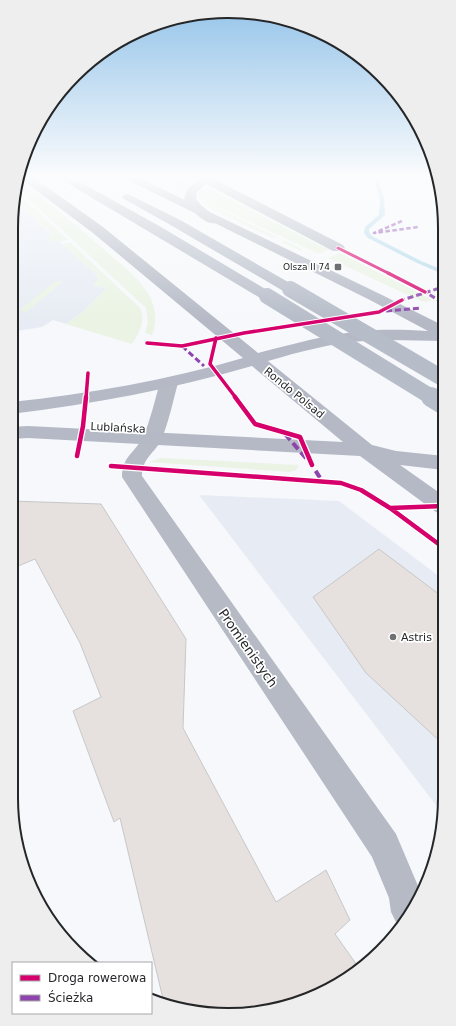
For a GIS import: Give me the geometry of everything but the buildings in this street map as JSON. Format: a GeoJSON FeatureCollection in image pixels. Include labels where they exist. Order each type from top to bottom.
{"type":"FeatureCollection","features":[{"type":"Feature","properties":{"kind":"main road"},"geometry":{"type":"LineString","coordinates":[[91,225],[255,360]]}},
{"type":"Feature","properties":{"kind":"main road"},"geometry":{"type":"LineString","coordinates":[[147,225],[267,296],[438,401]]}},
{"type":"Feature","properties":{"kind":"main road"},"geometry":{"type":"LineString","coordinates":[[180,225],[438,375]]}},
{"type":"Feature","properties":{"kind":"main road"},"geometry":{"type":"LineString","coordinates":[[224,225],[386,302],[438,330]]}},
{"type":"Feature","properties":{"kind":"main road","name":"Rondo Polsad"},"geometry":{"type":"LineString","coordinates":[[255,360],[324,341],[354,336],[438,336]]}},
{"type":"Feature","properties":{"kind":"main road"},"geometry":{"type":"LineString","coordinates":[[18,407],[122,393],[169,383],[255,360]]}},
{"type":"Feature","properties":{"kind":"main road","name":"Rondo Polsad"},"geometry":{"type":"LineString","coordinates":[[255,360],[365,450],[396,458],[438,462]]}},
{"type":"Feature","properties":{"kind":"main road","name":"Lublańska"},"geometry":{"type":"LineString","coordinates":[[18,433],[365,450]]}},
{"type":"Feature","properties":{"kind":"main road"},"geometry":{"type":"LineString","coordinates":[[365,450],[438,503]]}},
{"type":"Feature","properties":{"kind":"street"},"geometry":{"type":"LineString","coordinates":[[292,225],[338,248]]}},
{"type":"Feature","properties":{"kind":"street","name":"Promienistych"},"geometry":{"type":"LineString","coordinates":[[169,383],[152,439],[138,456],[132,468],[132,477],[384,846],[406,898],[408,907]]}},
{"type":"Feature","properties":{"kind":"shaded area"},"geometry":{"type":"Polygon","coordinates":[[[18,225],[41,225],[95,273],[98,279],[93,286],[107,288],[83,312],[66,324],[53,320],[42,327],[18,331],[18,225]]]}},
{"type":"Feature","properties":{"kind":"shaded area"},"geometry":{"type":"Polygon","coordinates":[[[199,495],[339,501],[438,575],[438,808],[199,495]]]}},
{"type":"Feature","properties":{"kind":"green space"},"geometry":{"type":"Polygon","coordinates":[[[41,225],[52,225],[68,240],[52,242],[47,237],[53,235],[41,225]]]}},
{"type":"Feature","properties":{"kind":"green space"},"geometry":{"type":"Polygon","coordinates":[[[57,225],[75,225],[130,272],[141,284],[146,290],[154,306],[155,325],[152,335],[145,333],[148,323],[146,308],[57,225]]]}},
{"type":"Feature","properties":{"kind":"green space"},"geometry":{"type":"Polygon","coordinates":[[[245,225],[252,225],[302,249],[301,251],[281,242],[284,241],[275,237],[272,238],[245,225]]]}},
{"type":"Feature","properties":{"kind":"green space"},"geometry":{"type":"Polygon","coordinates":[[[257,225],[280,225],[324,248],[328,246],[332,248],[319,254],[257,225]]]}},
{"type":"Feature","properties":{"kind":"green space"},"geometry":{"type":"Polygon","coordinates":[[[70,242],[140,308],[142,313],[141,327],[132,344],[66,324],[83,312],[107,288],[93,286],[98,279],[95,273],[62,244],[70,242]]]}},
{"type":"Feature","properties":{"kind":"green space"},"geometry":{"type":"Polygon","coordinates":[[[340,253],[431,300],[427,302],[421,301],[328,258],[340,253]]]}},
{"type":"Feature","properties":{"kind":"green space"},"geometry":{"type":"Polygon","coordinates":[[[56,281],[63,282],[26,312],[19,310],[56,281]]]}},
{"type":"Feature","properties":{"kind":"green space"},"geometry":{"type":"Polygon","coordinates":[[[161,458],[299,465],[296,470],[290,472],[149,462],[161,458]]]}},
{"type":"Feature","properties":{"kind":"waterway"},"geometry":{"type":"LineString","coordinates":[[371,225],[367,228],[366,232],[370,237],[438,270]]}},
{"type":"Feature","properties":{"kind":"marked path"},"geometry":{"type":"LineString","coordinates":[[393,225],[374,233],[418,227]]}},
{"type":"Feature","properties":{"kind":"marked path"},"geometry":{"type":"LineString","coordinates":[[399,301],[438,289]]}},
{"type":"Feature","properties":{"kind":"marked path"},"geometry":{"type":"LineString","coordinates":[[422,290],[438,300]]}},
{"type":"Feature","properties":{"kind":"marked path"},"geometry":{"type":"LineString","coordinates":[[386,311],[421,308]]}},
{"type":"Feature","properties":{"kind":"marked path"},"geometry":{"type":"LineString","coordinates":[[182,346],[204,366]]}},
{"type":"Feature","properties":{"kind":"marked path"},"geometry":{"type":"LineString","coordinates":[[285,434],[312,465],[322,481]]}},
{"type":"Feature","properties":{"kind":"cycle path"},"geometry":{"type":"LineString","coordinates":[[338,248],[425,292]]}},
{"type":"Feature","properties":{"kind":"cycle path"},"geometry":{"type":"LineString","coordinates":[[147,343],[182,346],[244,333],[379,312],[402,300]]}},
{"type":"Feature","properties":{"kind":"cycle path"},"geometry":{"type":"LineString","coordinates":[[216,338],[210,364],[255,424],[300,437],[312,465]]}},
{"type":"Feature","properties":{"kind":"cycle path"},"geometry":{"type":"LineString","coordinates":[[77,456],[83,426],[88,373]]}},
{"type":"Feature","properties":{"kind":"cycle path"},"geometry":{"type":"LineString","coordinates":[[111,466],[341,483],[361,490],[390,508],[438,506]]}},
{"type":"Feature","properties":{"kind":"cycle path"},"geometry":{"type":"LineString","coordinates":[[390,508],[438,544]]}},
{"type":"Feature","properties":{"kind":"place","name":"Olsza II 74"},"geometry":{"type":"Point","coordinates":[338,267]}},
{"type":"Feature","properties":{"kind":"place","name":"Astris"},"geometry":{"type":"Point","coordinates":[393,637]}}]}
